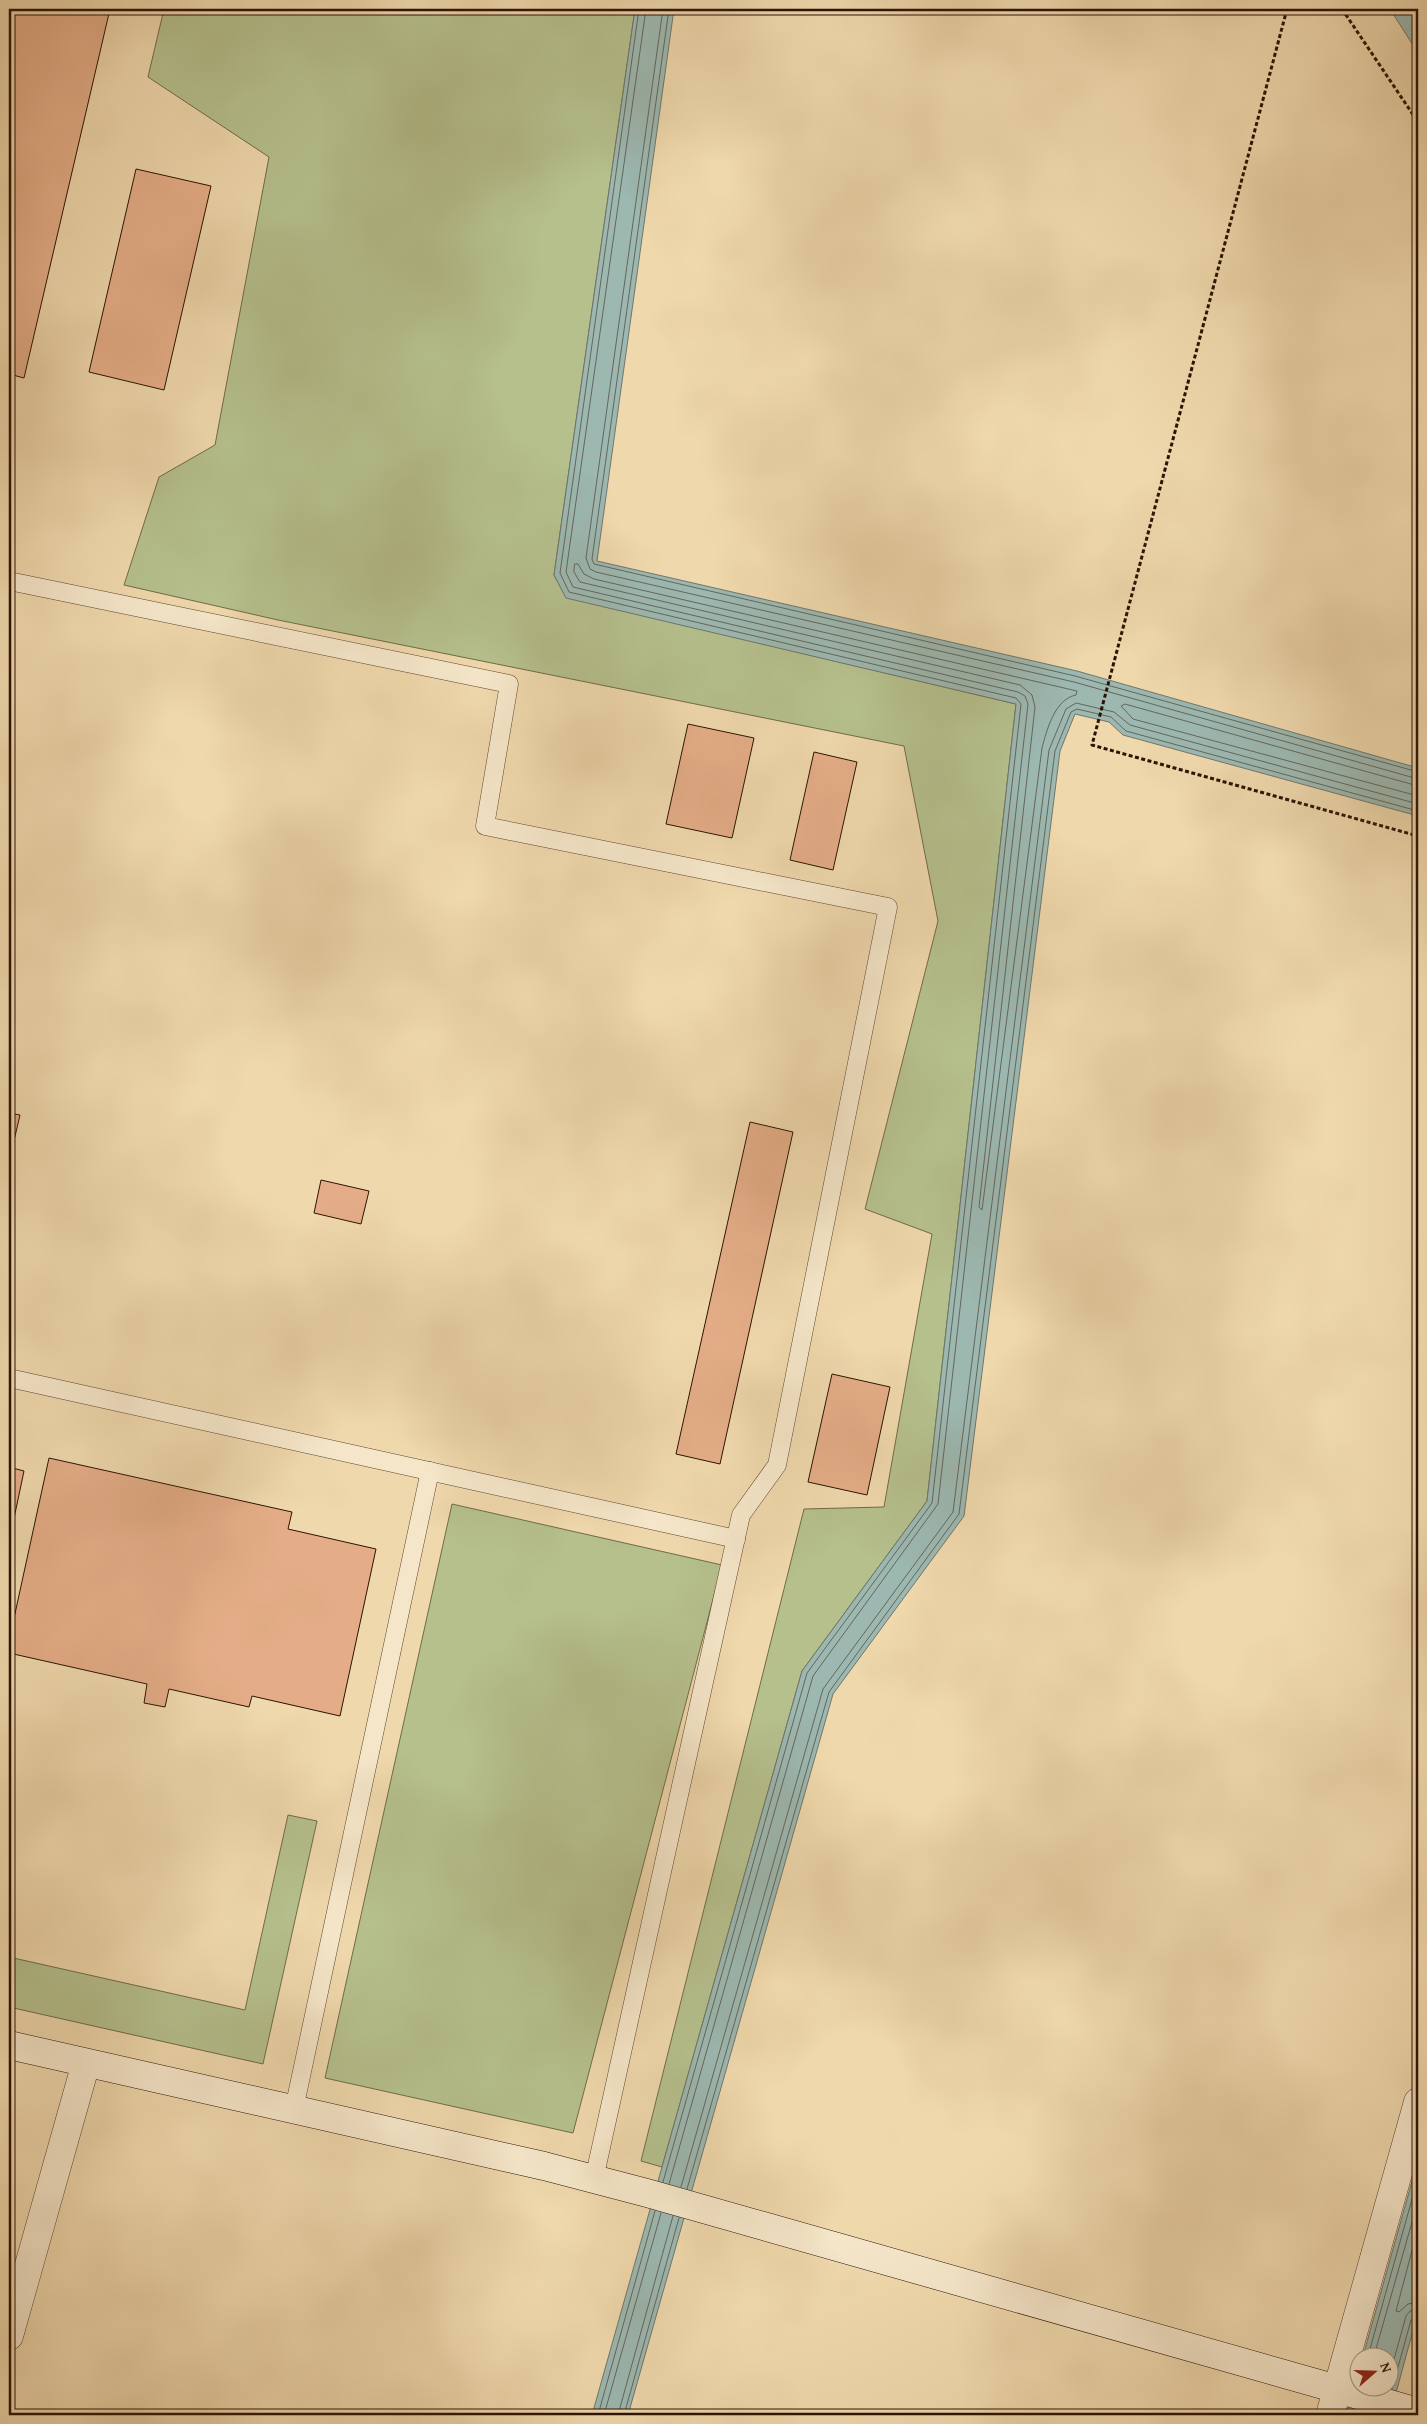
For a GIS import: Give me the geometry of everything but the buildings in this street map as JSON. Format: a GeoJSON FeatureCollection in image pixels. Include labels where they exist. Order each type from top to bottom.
{"type":"FeatureCollection","features":[{"type":"Feature","properties":{"kind":"street"},"geometry":{"type":"LineString","coordinates":[[9,2045],[544,2166],[594,2179],[1408,2409]]}},
{"type":"Feature","properties":{"kind":"street"},"geometry":{"type":"LineString","coordinates":[[9,2336],[86,2062]]}},
{"type":"Feature","properties":{"kind":"street"},"geometry":{"type":"LineString","coordinates":[[1330,2415],[1418,2102]]}},
{"type":"Feature","properties":{"kind":"lane"},"geometry":{"type":"LineString","coordinates":[[9,581],[509,684],[485,826],[888,907],[777,1464],[741,1515],[594,2179]]}},
{"type":"Feature","properties":{"kind":"lane"},"geometry":{"type":"LineString","coordinates":[[9,1378],[736,1539]]}},
{"type":"Feature","properties":{"kind":"lane"},"geometry":{"type":"LineString","coordinates":[[294,2109],[430,1471]]}},
{"type":"Feature","properties":{"kind":"path"},"geometry":{"type":"LineString","coordinates":[[1287,9],[1092,745],[1418,836]]}},
{"type":"Feature","properties":{"kind":"path"},"geometry":{"type":"LineString","coordinates":[[1342,9],[1418,122]]}},
{"type":"Feature","properties":{"kind":"green space"},"geometry":{"type":"Polygon","coordinates":[[[164,9],[635,9],[554,575],[566,597],[1016,704],[927,1501],[802,1671],[662,2167],[641,2161],[804,1509],[884,1507],[932,1234],[865,1209],[938,921],[904,746],[278,620],[124,585],[159,477],[215,445],[269,157],[148,77],[164,9]]]}},
{"type":"Feature","properties":{"kind":"green space"},"geometry":{"type":"Polygon","coordinates":[[[452,1504],[722,1565],[573,2133],[325,2078],[452,1504]]]}},
{"type":"Feature","properties":{"kind":"green space"},"geometry":{"type":"Polygon","coordinates":[[[288,1815],[317,1821],[263,2064],[9,2007],[9,1957],[245,2010],[288,1815]]]}},
{"type":"Feature","properties":{"kind":"water"},"geometry":{"type":"Polygon","coordinates":[[[635,9],[674,9],[597,561],[1077,671],[1418,768],[1418,816],[1123,735],[1109,722],[1075,714],[1060,751],[964,1516],[833,1694],[628,2415],[592,2415],[802,1671],[927,1501],[1016,704],[566,598],[554,575],[635,9]]]}},
{"type":"Feature","properties":{"kind":"water"},"geometry":{"type":"Polygon","coordinates":[[[1390,9],[1413,9],[1418,17],[1418,53],[1390,9]]]}},
{"type":"Feature","properties":{"kind":"water"},"geometry":{"type":"Polygon","coordinates":[[[1418,2160],[1418,2312],[1400,2378],[1400,2346],[1366,2346],[1418,2160]]]}},
{"type":"Feature","properties":{"kind":"water"},"geometry":{"type":"Polygon","coordinates":[[[1351,2396],[1395,2396],[1390,2415],[1346,2415],[1351,2396]]]}}]}
